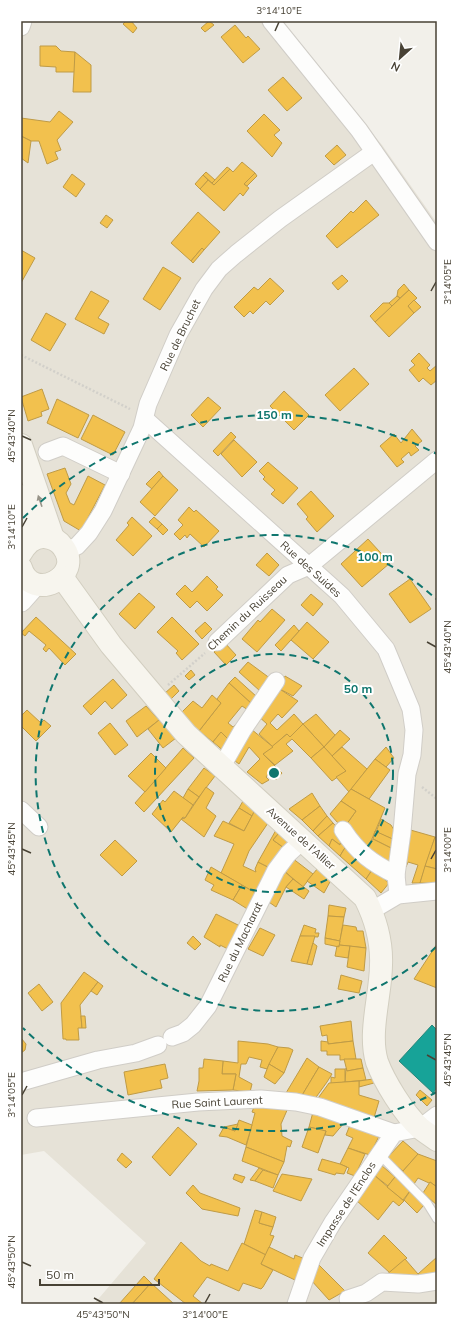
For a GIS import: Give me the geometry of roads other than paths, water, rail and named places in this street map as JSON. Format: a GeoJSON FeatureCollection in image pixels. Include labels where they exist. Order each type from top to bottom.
{"type":"FeatureCollection","features":[{"type":"Feature","properties":{"kind":"main road"},"geometry":{"type":"LineString","coordinates":[[21,444],[34,560]]}},
{"type":"Feature","properties":{"kind":"main road"},"geometry":{"type":"LineString","coordinates":[[21,496],[34,560]]}},
{"type":"Feature","properties":{"kind":"main road","name":"Avenue de l'Allier"},"geometry":{"type":"LineString","coordinates":[[34,560],[45,585],[54,583],[62,577],[111,645],[186,734],[365,898],[371,911],[378,935],[381,965],[375,1035],[377,1061],[392,1092],[428,1134]]}},
{"type":"Feature","properties":{"kind":"street"},"geometry":{"type":"LineString","coordinates":[[21,27],[23,21]]}},
{"type":"Feature","properties":{"kind":"street"},"geometry":{"type":"LineString","coordinates":[[271,21],[359,130],[437,242]]}},
{"type":"Feature","properties":{"kind":"street","name":"Rue de Bruchet"},"geometry":{"type":"LineString","coordinates":[[34,560],[77,546],[89,533],[103,511],[145,419],[148,404],[178,335],[204,288],[220,269],[280,219],[374,152]]}},
{"type":"Feature","properties":{"kind":"street","name":"Rue des Suides"},"geometry":{"type":"LineString","coordinates":[[145,419],[342,596],[386,649],[411,709],[414,730],[412,755],[407,774],[402,832],[396,875],[398,895]]}},
{"type":"Feature","properties":{"kind":"street"},"geometry":{"type":"LineString","coordinates":[[47,452],[63,446],[121,474]]}},
{"type":"Feature","properties":{"kind":"street","name":"Chemin du Ruisseau"},"geometry":{"type":"LineString","coordinates":[[217,642],[288,575],[310,566],[437,460]]}},
{"type":"Feature","properties":{"kind":"street"},"geometry":{"type":"LineString","coordinates":[[21,601],[34,560]]}},
{"type":"Feature","properties":{"kind":"street"},"geometry":{"type":"LineString","coordinates":[[222,766],[242,731],[276,681]]}},
{"type":"Feature","properties":{"kind":"street"},"geometry":{"type":"LineString","coordinates":[[21,810],[39,827]]}},
{"type":"Feature","properties":{"kind":"street"},"geometry":{"type":"LineString","coordinates":[[343,830],[354,847],[372,863],[396,875]]}},
{"type":"Feature","properties":{"kind":"street","name":"Rue du Macharat"},"geometry":{"type":"LineString","coordinates":[[21,1082],[98,1060],[136,1053],[183,1033],[200,1018],[220,983],[276,870],[288,854],[303,840]]}},
{"type":"Feature","properties":{"kind":"street"},"geometry":{"type":"LineString","coordinates":[[371,911],[398,895],[437,891]]}},
{"type":"Feature","properties":{"kind":"street","name":"Rue Saint Laurent"},"geometry":{"type":"LineString","coordinates":[[36,1118],[198,1102],[261,1099],[296,1102],[320,1107],[394,1133]]}},
{"type":"Feature","properties":{"kind":"street"},"geometry":{"type":"LineString","coordinates":[[394,1133],[428,1134],[437,1115]]}},
{"type":"Feature","properties":{"kind":"street","name":"Impasse de l'Enclos"},"geometry":{"type":"LineString","coordinates":[[296,1304],[312,1258],[333,1222],[394,1133]]}},
{"type":"Feature","properties":{"kind":"street"},"geometry":{"type":"LineString","coordinates":[[348,1299],[366,1292],[382,1282],[418,1284],[437,1281]]}},
{"type":"Feature","properties":{"kind":"lane"},"geometry":{"type":"LineString","coordinates":[[379,1154],[427,1203],[437,1219]]}}]}
